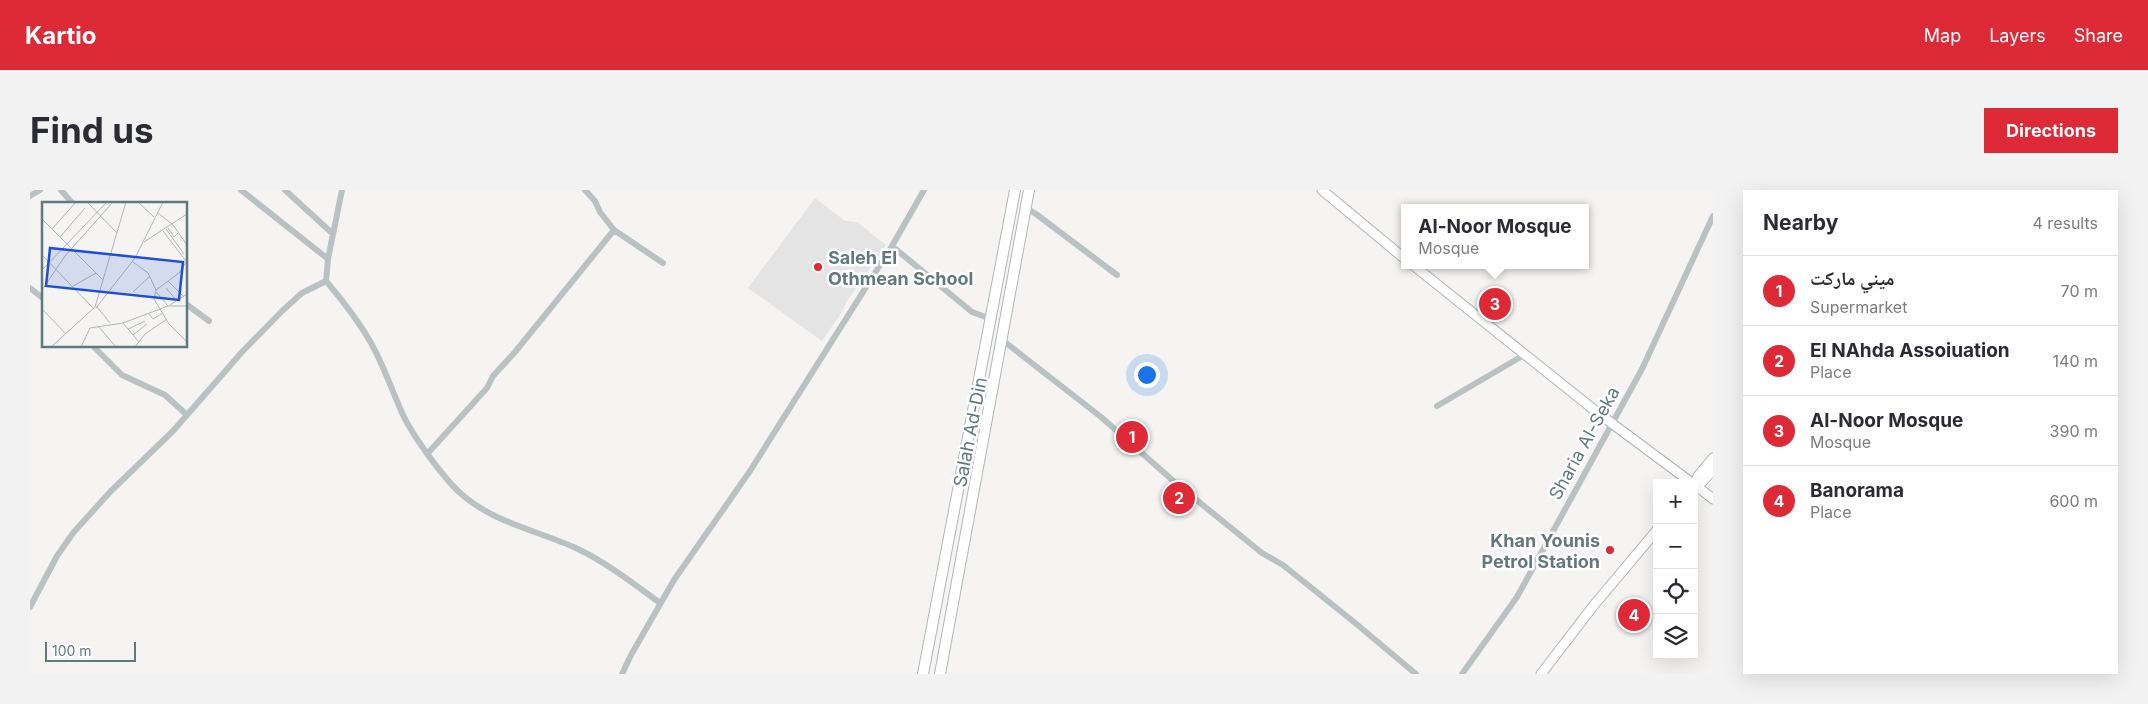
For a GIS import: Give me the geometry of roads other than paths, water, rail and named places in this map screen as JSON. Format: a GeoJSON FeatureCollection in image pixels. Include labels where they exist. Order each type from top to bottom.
{"type":"FeatureCollection","features":[{"type":"Feature","properties":{"kind":"highway","name":"Salah Ad-Din"},"geometry":{"type":"LineString","coordinates":[[923,674],[1015,190]]}},
{"type":"Feature","properties":{"kind":"highway","name":"Salah Ad-Din"},"geometry":{"type":"LineString","coordinates":[[940,674],[991,404],[1000,339],[1029,190]]}},
{"type":"Feature","properties":{"kind":"highway"},"geometry":{"type":"LineString","coordinates":[[953,519],[964,515],[968,524]]}},
{"type":"Feature","properties":{"kind":"main road"},"geometry":{"type":"LineString","coordinates":[[1322,190],[1401,256]]}},
{"type":"Feature","properties":{"kind":"main road"},"geometry":{"type":"LineString","coordinates":[[1418,269],[1524,355],[1687,479]]}},
{"type":"Feature","properties":{"kind":"main road"},"geometry":{"type":"LineString","coordinates":[[1696,479],[1713,458]]}},
{"type":"Feature","properties":{"kind":"main road"},"geometry":{"type":"LineString","coordinates":[[1698,483],[1701,483],[1713,470]]}},
{"type":"Feature","properties":{"kind":"main road"},"geometry":{"type":"LineString","coordinates":[[1698,487],[1713,499]]}},
{"type":"Feature","properties":{"kind":"main road"},"geometry":{"type":"LineString","coordinates":[[1541,674],[1594,605],[1653,535]]}},
{"type":"Feature","properties":{"kind":"street"},"geometry":{"type":"LineString","coordinates":[[30,196],[40,190]]}},
{"type":"Feature","properties":{"kind":"street"},"geometry":{"type":"LineString","coordinates":[[61,190],[71,202]]}},
{"type":"Feature","properties":{"kind":"street"},"geometry":{"type":"LineString","coordinates":[[241,190],[328,259]]}},
{"type":"Feature","properties":{"kind":"street"},"geometry":{"type":"LineString","coordinates":[[285,190],[333,234]]}},
{"type":"Feature","properties":{"kind":"street"},"geometry":{"type":"LineString","coordinates":[[342,190],[328,259],[326,281],[346,305],[371,344],[414,435],[459,492],[487,512],[579,550],[660,603]]}},
{"type":"Feature","properties":{"kind":"street"},"geometry":{"type":"LineString","coordinates":[[585,190],[598,205],[600,212],[614,230],[663,263]]}},
{"type":"Feature","properties":{"kind":"street"},"geometry":{"type":"LineString","coordinates":[[622,674],[660,603],[750,471],[892,246],[924,190]]}},
{"type":"Feature","properties":{"kind":"street"},"geometry":{"type":"LineString","coordinates":[[1026,208],[1117,275]]}},
{"type":"Feature","properties":{"kind":"street","name":"Sharia Al-Seka"},"geometry":{"type":"LineString","coordinates":[[1462,674],[1517,596],[1642,369],[1713,216]]}},
{"type":"Feature","properties":{"kind":"street"},"geometry":{"type":"LineString","coordinates":[[428,453],[487,388],[493,376],[515,352],[614,230]]}},
{"type":"Feature","properties":{"kind":"street"},"geometry":{"type":"LineString","coordinates":[[892,246],[972,312],[991,319]]}},
{"type":"Feature","properties":{"kind":"street"},"geometry":{"type":"LineString","coordinates":[[30,608],[49,567],[73,533],[110,492],[167,437],[242,352],[282,311],[302,293],[326,281]]}},
{"type":"Feature","properties":{"kind":"street"},"geometry":{"type":"LineString","coordinates":[[30,288],[42,297]]}},
{"type":"Feature","properties":{"kind":"street"},"geometry":{"type":"LineString","coordinates":[[188,305],[209,321]]}},
{"type":"Feature","properties":{"kind":"street"},"geometry":{"type":"LineString","coordinates":[[1000,339],[1101,417],[1178,486],[1354,622],[1416,674]]}},
{"type":"Feature","properties":{"kind":"street"},"geometry":{"type":"LineString","coordinates":[[95,348],[122,375],[165,395],[187,415]]}},
{"type":"Feature","properties":{"kind":"street"},"geometry":{"type":"LineString","coordinates":[[1437,406],[1524,355]]}},
{"type":"Feature","properties":{"kind":"place","name":"Saleh El Othmean School"},"geometry":{"type":"Point","coordinates":[818,267]}},
{"type":"Feature","properties":{"kind":"place","name":"Al-Noor Mosque"},"geometry":{"type":"Point","coordinates":[1495,304]}},
{"type":"Feature","properties":{"kind":"place","name":"ميني ماركت"},"geometry":{"type":"Point","coordinates":[1132,437]}},
{"type":"Feature","properties":{"kind":"place","name":"El NAhda Assoiuation"},"geometry":{"type":"Point","coordinates":[1179,498]}},
{"type":"Feature","properties":{"kind":"place","name":"Khan Younis Petrol Station"},"geometry":{"type":"Point","coordinates":[1610,550]}},
{"type":"Feature","properties":{"kind":"place","name":"Banorama"},"geometry":{"type":"Point","coordinates":[1634,615]}}]}
